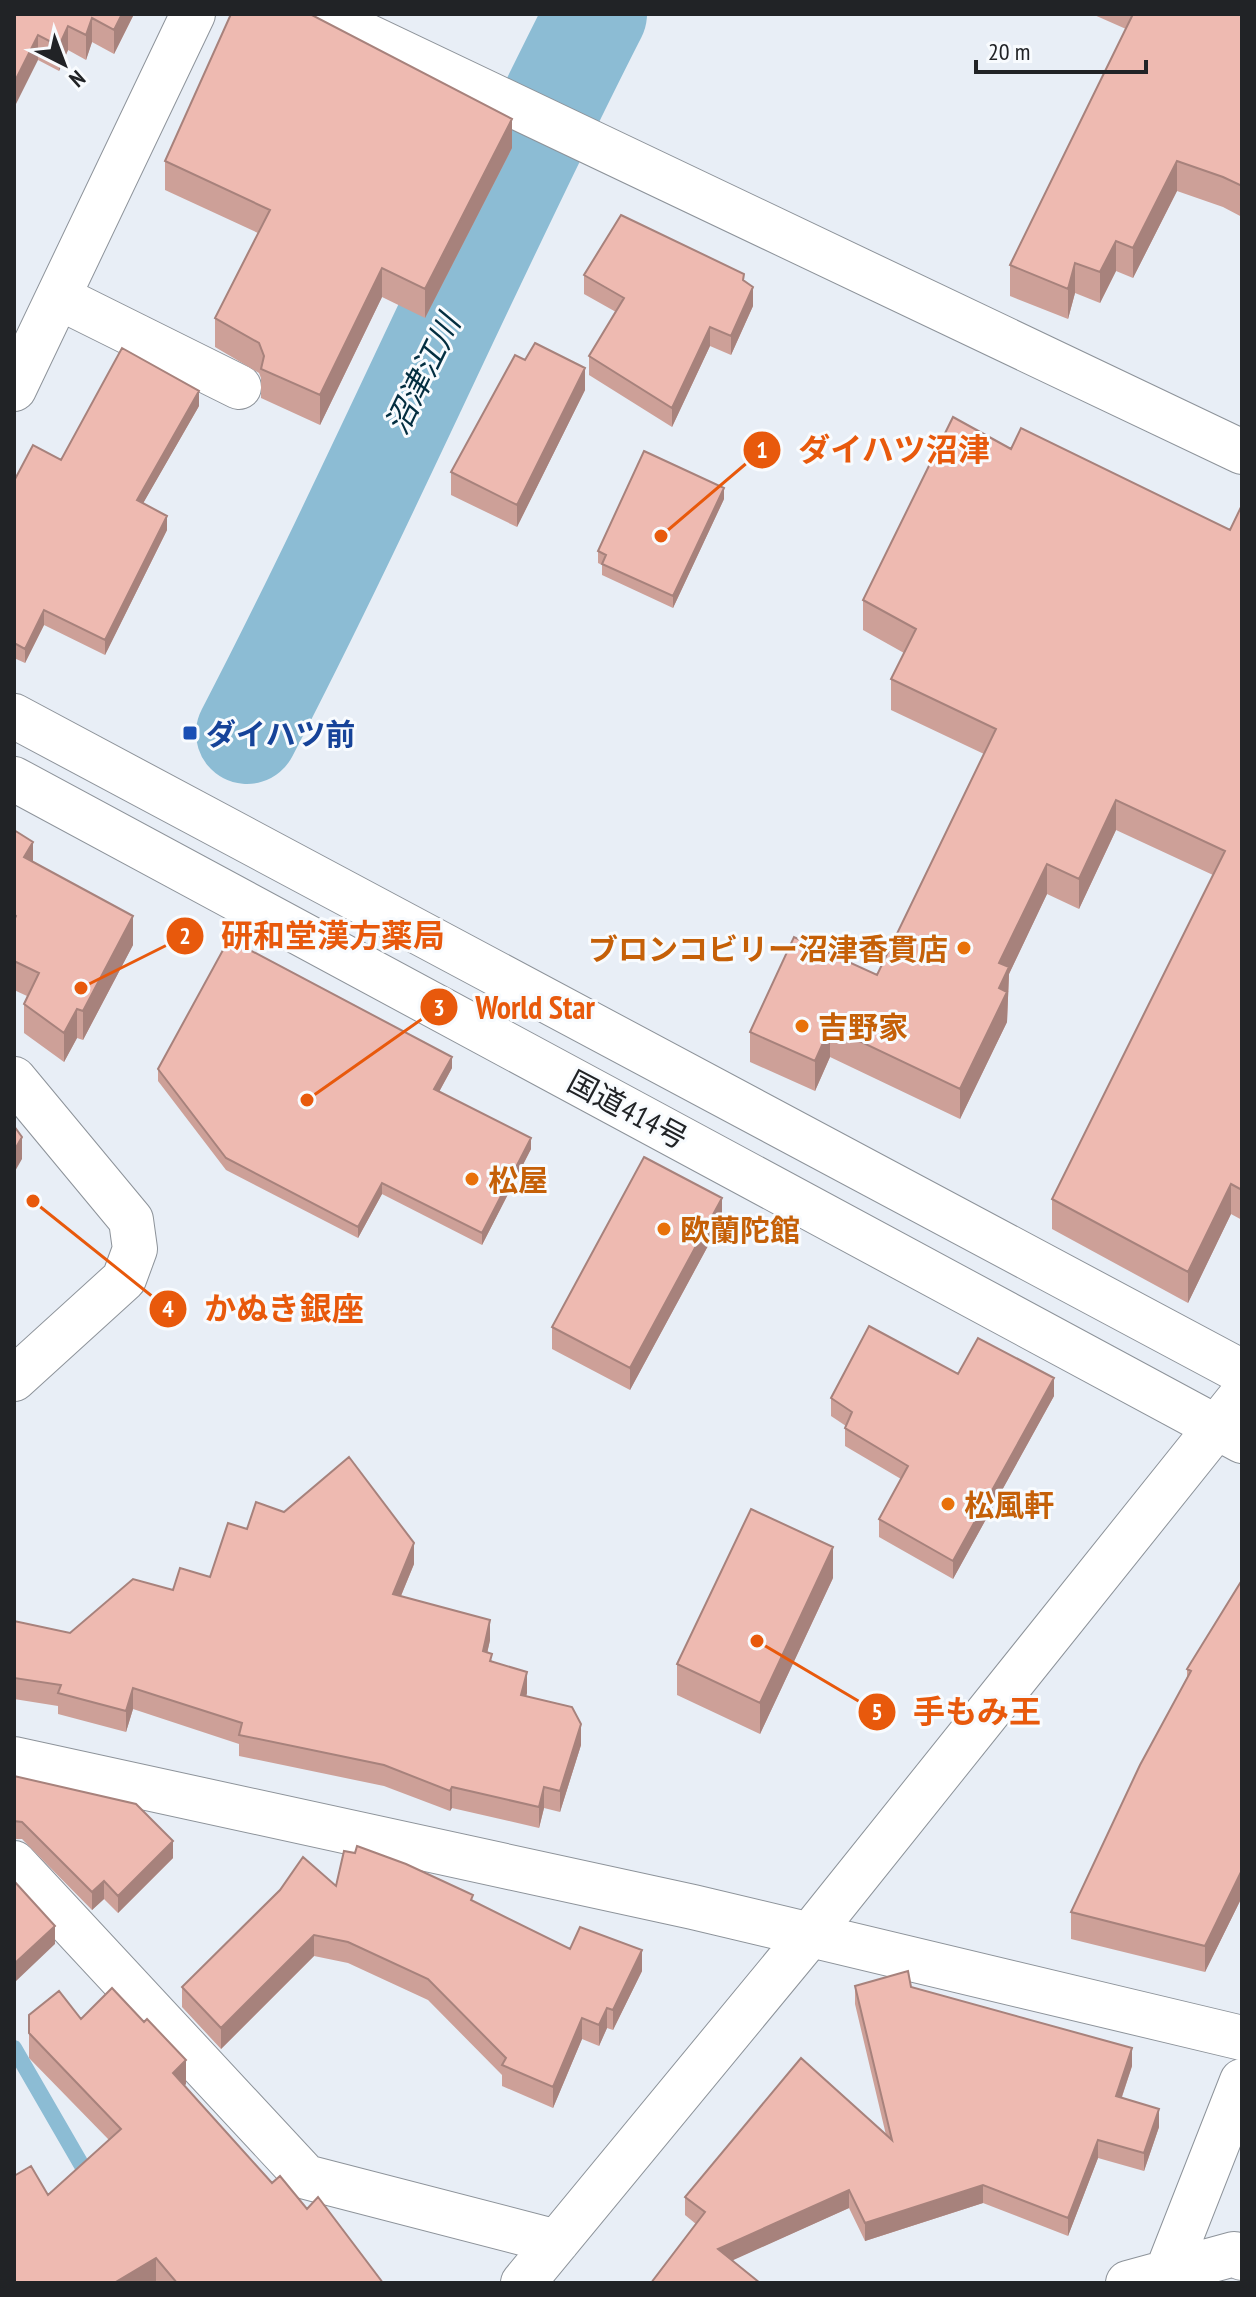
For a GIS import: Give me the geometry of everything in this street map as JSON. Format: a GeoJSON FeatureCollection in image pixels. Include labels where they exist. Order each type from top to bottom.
{"type":"FeatureCollection","features":[{"type":"Feature","properties":{"kind":"main road"},"geometry":{"type":"LineString","coordinates":[[14,389],[193,14]]}},
{"type":"Feature","properties":{"kind":"main road"},"geometry":{"type":"LineString","coordinates":[[321,14],[1242,452]]}},
{"type":"Feature","properties":{"kind":"main road"},"geometry":{"type":"LineString","coordinates":[[58,297],[239,387]]}},
{"type":"Feature","properties":{"kind":"main road","name":"国道414号"},"geometry":{"type":"LineString","coordinates":[[14,716],[1242,1372]]}},
{"type":"Feature","properties":{"kind":"main road","name":"国道414号"},"geometry":{"type":"LineString","coordinates":[[14,779],[1233,1420]]}},
{"type":"Feature","properties":{"kind":"main road"},"geometry":{"type":"LineString","coordinates":[[14,1079],[131,1220],[135,1249],[124,1279],[14,1379]]}},
{"type":"Feature","properties":{"kind":"main road"},"geometry":{"type":"LineString","coordinates":[[523,2283],[1233,1420]]}},
{"type":"Feature","properties":{"kind":"main road"},"geometry":{"type":"LineString","coordinates":[[14,1759],[328,1826],[1242,2038]]}},
{"type":"Feature","properties":{"kind":"main road"},"geometry":{"type":"LineString","coordinates":[[14,1863],[306,2177],[557,2242]]}},
{"type":"Feature","properties":{"kind":"main road"},"geometry":{"type":"LineString","coordinates":[[1147,2278],[1242,2081]]}},
{"type":"Feature","properties":{"kind":"main road"},"geometry":{"type":"LineString","coordinates":[[1147,2278],[1234,2254],[1242,2258]]}},
{"type":"Feature","properties":{"kind":"building"},"geometry":{"type":"Polygon","coordinates":[[[14,14],[122,14],[114,30],[92,18],[86,35],[68,26],[59,46],[38,35],[14,83],[14,14]]]}},
{"type":"Feature","properties":{"kind":"building"},"geometry":{"type":"Polygon","coordinates":[[[231,14],[310,14],[512,119],[425,289],[382,268],[320,395],[261,369],[264,356],[259,343],[215,318],[270,210],[165,161],[231,14]]]}},
{"type":"Feature","properties":{"kind":"building"},"geometry":{"type":"Polygon","coordinates":[[[1133,14],[1242,14],[1242,186],[1177,161],[1133,248],[1116,241],[1100,272],[1075,263],[1068,289],[1010,265],[1133,14]]]}},
{"type":"Feature","properties":{"kind":"building"},"geometry":{"type":"Polygon","coordinates":[[[621,215],[744,274],[743,280],[753,287],[731,336],[710,327],[672,408],[589,356],[624,298],[584,275],[621,215]]]}},
{"type":"Feature","properties":{"kind":"building"},"geometry":{"type":"Polygon","coordinates":[[[535,343],[585,368],[517,505],[451,472],[515,355],[525,360],[535,343]]]}},
{"type":"Feature","properties":{"kind":"building"},"geometry":{"type":"Polygon","coordinates":[[[122,348],[199,391],[137,500],[167,516],[105,640],[44,610],[25,649],[14,643],[14,481],[33,445],[61,460],[122,348]]]}},
{"type":"Feature","properties":{"kind":"building"},"geometry":{"type":"Polygon","coordinates":[[[953,417],[1011,449],[1021,428],[1230,530],[1242,505],[1242,1190],[1231,1184],[1188,1272],[1052,1199],[1225,851],[1116,800],[1079,879],[1047,864],[999,963],[1009,967],[999,988],[1007,992],[960,1089],[830,1027],[815,1061],[750,1032],[794,937],[877,975],[996,729],[891,679],[916,629],[863,600],[953,417]]]}},
{"type":"Feature","properties":{"kind":"building"},"geometry":{"type":"Polygon","coordinates":[[[644,451],[724,488],[673,596],[602,564],[606,555],[598,551],[644,451]]]}},
{"type":"Feature","properties":{"kind":"building"},"geometry":{"type":"Polygon","coordinates":[[[14,830],[33,842],[24,857],[133,916],[83,1011],[77,1009],[64,1033],[24,1004],[39,973],[14,961],[14,830]]]}},
{"type":"Feature","properties":{"kind":"building"},"geometry":{"type":"Polygon","coordinates":[[[229,939],[452,1057],[434,1089],[531,1138],[482,1233],[382,1183],[358,1227],[226,1158],[158,1069],[229,939]]]}},
{"type":"Feature","properties":{"kind":"building"},"geometry":{"type":"Polygon","coordinates":[[[14,1126],[22,1137],[14,1151],[14,1126]]]}},
{"type":"Feature","properties":{"kind":"building"},"geometry":{"type":"Polygon","coordinates":[[[644,1157],[722,1198],[630,1368],[552,1327],[644,1157]]]}},
{"type":"Feature","properties":{"kind":"building"},"geometry":{"type":"Polygon","coordinates":[[[869,1326],[958,1374],[978,1338],[1054,1378],[953,1561],[879,1519],[908,1466],[845,1428],[852,1412],[831,1398],[869,1326]]]}},
{"type":"Feature","properties":{"kind":"building"},"geometry":{"type":"Polygon","coordinates":[[[349,1457],[414,1543],[393,1594],[490,1620],[483,1651],[492,1654],[490,1661],[527,1672],[521,1695],[572,1707],[581,1724],[560,1791],[544,1787],[539,1807],[452,1787],[450,1791],[384,1765],[239,1735],[242,1723],[133,1688],[126,1711],[58,1693],[61,1685],[14,1678],[14,1621],[70,1633],[133,1579],[173,1590],[180,1568],[210,1577],[228,1523],[247,1529],[256,1502],[284,1512],[349,1457]]]}},
{"type":"Feature","properties":{"kind":"building"},"geometry":{"type":"Polygon","coordinates":[[[751,1509],[833,1547],[760,1703],[677,1664],[751,1509]]]}},
{"type":"Feature","properties":{"kind":"building"},"geometry":{"type":"Polygon","coordinates":[[[1242,1580],[1242,1870],[1205,1946],[1071,1912],[1140,1765],[1191,1671],[1187,1669],[1242,1580]]]}},
{"type":"Feature","properties":{"kind":"building"},"geometry":{"type":"Polygon","coordinates":[[[14,1776],[136,1804],[173,1841],[118,1896],[104,1881],[92,1892],[22,1822],[14,1821],[14,1776]]]}},
{"type":"Feature","properties":{"kind":"building"},"geometry":{"type":"Polygon","coordinates":[[[357,1846],[406,1864],[473,1895],[471,1900],[570,1949],[580,1927],[642,1950],[613,2010],[607,2008],[599,2025],[582,2018],[553,2087],[502,2065],[506,2058],[428,1979],[348,1942],[314,1935],[221,2028],[182,1987],[280,1890],[303,1857],[336,1886],[344,1851],[355,1853],[357,1846]]]}},
{"type":"Feature","properties":{"kind":"building"},"geometry":{"type":"Polygon","coordinates":[[[14,1881],[55,1926],[14,1964],[14,1881]]]}},
{"type":"Feature","properties":{"kind":"building"},"geometry":{"type":"Polygon","coordinates":[[[908,1971],[911,1987],[1132,2048],[1116,2096],[1159,2109],[1144,2153],[1098,2140],[1068,2218],[983,2185],[865,2223],[849,2190],[718,2249],[760,2283],[651,2283],[705,2212],[685,2197],[801,2058],[892,2140],[855,1986],[908,1971]]]}},
{"type":"Feature","properties":{"kind":"building"},"geometry":{"type":"Polygon","coordinates":[[[112,1988],[186,2060],[173,2073],[272,2183],[280,2176],[307,2209],[318,2197],[383,2283],[177,2283],[156,2258],[114,2283],[14,2283],[14,2176],[31,2166],[48,2195],[121,2129],[29,2033],[29,2015],[59,1991],[81,2019],[112,1988]]]}},
{"type":"Feature","properties":{"kind":"waterway","name":"沼津江川"},"geometry":{"type":"LineString","coordinates":[[247,733],[596,14]]}},
{"type":"Feature","properties":{"kind":"waterway"},"geometry":{"type":"LineString","coordinates":[[14,2048],[92,2183]]}},
{"type":"Feature","properties":{"kind":"place","name":"ダイハツ沼津"},"geometry":{"type":"Point","coordinates":[661,536]}},
{"type":"Feature","properties":{"kind":"place","name":"ダイハツ前"},"geometry":{"type":"Point","coordinates":[190,733]}},
{"type":"Feature","properties":{"kind":"place","name":"ブロンコビリー沼津香貫店"},"geometry":{"type":"Point","coordinates":[964,948]}},
{"type":"Feature","properties":{"kind":"place","name":"研和堂漢方薬局"},"geometry":{"type":"Point","coordinates":[81,988]}},
{"type":"Feature","properties":{"kind":"place","name":"吉野家"},"geometry":{"type":"Point","coordinates":[802,1026]}},
{"type":"Feature","properties":{"kind":"place","name":"World Star"},"geometry":{"type":"Point","coordinates":[307,1100]}},
{"type":"Feature","properties":{"kind":"place","name":"松屋"},"geometry":{"type":"Point","coordinates":[472,1179]}},
{"type":"Feature","properties":{"kind":"place","name":"かぬき銀座"},"geometry":{"type":"Point","coordinates":[33,1201]}},
{"type":"Feature","properties":{"kind":"place","name":"欧蘭陀館"},"geometry":{"type":"Point","coordinates":[664,1229]}},
{"type":"Feature","properties":{"kind":"place","name":"松風軒"},"geometry":{"type":"Point","coordinates":[948,1504]}},
{"type":"Feature","properties":{"kind":"place","name":"手もみ王"},"geometry":{"type":"Point","coordinates":[757,1641]}}]}
